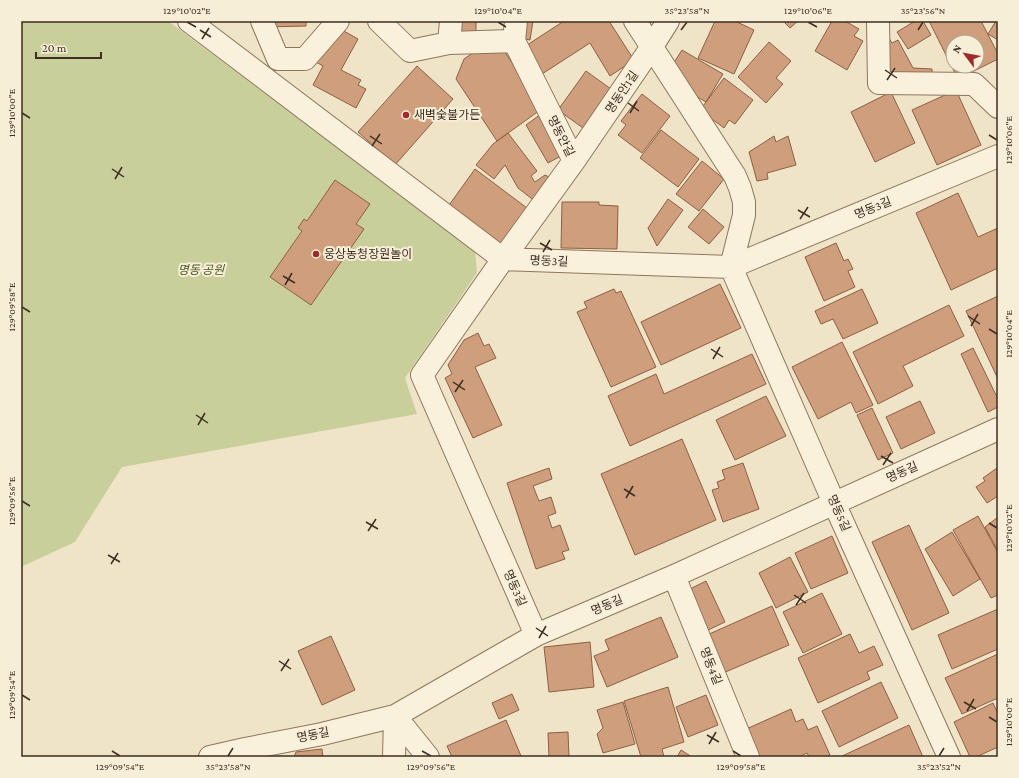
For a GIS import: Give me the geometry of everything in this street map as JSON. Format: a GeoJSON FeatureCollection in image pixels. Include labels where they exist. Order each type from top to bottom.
{"type":"FeatureCollection","features":[{"type":"Feature","properties":{"kind":"street"},"geometry":{"type":"LineString","coordinates":[[189,21],[503,260]]}},
{"type":"Feature","properties":{"kind":"street"},"geometry":{"type":"LineString","coordinates":[[262,21],[278,59]]}},
{"type":"Feature","properties":{"kind":"street"},"geometry":{"type":"LineString","coordinates":[[278,59],[305,60],[338,21]]}},
{"type":"Feature","properties":{"kind":"street"},"geometry":{"type":"LineString","coordinates":[[379,21],[410,51],[515,31]]}},
{"type":"Feature","properties":{"kind":"street"},"geometry":{"type":"LineString","coordinates":[[450,43],[451,21]]}},
{"type":"Feature","properties":{"kind":"street"},"geometry":{"type":"LineString","coordinates":[[635,21],[734,176],[740,188],[744,202],[744,215],[731,267]]}},
{"type":"Feature","properties":{"kind":"street","name":"명동안1길"},"geometry":{"type":"LineString","coordinates":[[574,161],[668,21]]}},
{"type":"Feature","properties":{"kind":"street"},"geometry":{"type":"LineString","coordinates":[[878,21],[880,83],[974,84],[998,107]]}},
{"type":"Feature","properties":{"kind":"street","name":"명동안길"},"geometry":{"type":"LineString","coordinates":[[503,260],[574,161],[515,31]]}},
{"type":"Feature","properties":{"kind":"street"},"geometry":{"type":"LineString","coordinates":[[264,78],[278,59]]}},
{"type":"Feature","properties":{"kind":"street","name":"명동3길"},"geometry":{"type":"LineString","coordinates":[[536,635],[422,375],[503,260],[731,267],[998,156]]}},
{"type":"Feature","properties":{"kind":"street","name":"명동5길"},"geometry":{"type":"LineString","coordinates":[[731,267],[834,503],[949,757]]}},
{"type":"Feature","properties":{"kind":"street","name":"명동길"},"geometry":{"type":"LineString","coordinates":[[210,757],[322,734],[394,716],[536,635],[674,576],[998,429]]}},
{"type":"Feature","properties":{"kind":"street","name":"명동4길"},"geometry":{"type":"LineString","coordinates":[[674,576],[748,757]]}},
{"type":"Feature","properties":{"kind":"street"},"geometry":{"type":"LineString","coordinates":[[394,716],[394,757]]}},
{"type":"Feature","properties":{"kind":"street"},"geometry":{"type":"LineString","coordinates":[[394,716],[428,757]]}},
{"type":"Feature","properties":{"kind":"green space","name":"명동 공원"},"geometry":{"type":"Polygon","coordinates":[[[21,21],[168,21],[475,250],[477,273],[405,378],[417,414],[122,467],[75,542],[21,567],[21,21]]]}},
{"type":"Feature","properties":{"kind":"building"},"geometry":{"type":"Polygon","coordinates":[[[266,21],[306,21],[306,26],[266,27],[266,21]]]}},
{"type":"Feature","properties":{"kind":"building"},"geometry":{"type":"Polygon","coordinates":[[[453,21],[476,21],[476,33],[452,32],[453,21]]]}},
{"type":"Feature","properties":{"kind":"building"},"geometry":{"type":"Polygon","coordinates":[[[521,21],[533,21],[530,40],[518,38],[521,21]]]}},
{"type":"Feature","properties":{"kind":"building"},"geometry":{"type":"Polygon","coordinates":[[[564,21],[609,21],[634,60],[610,76],[590,43],[542,74],[524,47],[564,21]]]}},
{"type":"Feature","properties":{"kind":"building"},"geometry":{"type":"Polygon","coordinates":[[[715,21],[735,21],[754,30],[734,74],[698,58],[715,21]]]}},
{"type":"Feature","properties":{"kind":"building"},"geometry":{"type":"Polygon","coordinates":[[[783,21],[798,21],[790,28],[783,21]]]}},
{"type":"Feature","properties":{"kind":"building"},"geometry":{"type":"Polygon","coordinates":[[[832,21],[845,21],[859,29],[854,36],[863,41],[847,70],[815,51],[832,21]]]}},
{"type":"Feature","properties":{"kind":"building"},"geometry":{"type":"Polygon","coordinates":[[[915,21],[923,21],[931,35],[908,49],[897,32],[915,21]]]}},
{"type":"Feature","properties":{"kind":"building"},"geometry":{"type":"Polygon","coordinates":[[[929,21],[981,21],[998,54],[998,59],[985,66],[985,34],[945,34],[945,53],[929,21]]]}},
{"type":"Feature","properties":{"kind":"building"},"geometry":{"type":"Polygon","coordinates":[[[996,21],[998,21],[998,40],[988,34],[996,21]]]}},
{"type":"Feature","properties":{"kind":"building"},"geometry":{"type":"Polygon","coordinates":[[[335,26],[358,39],[341,70],[361,80],[358,85],[366,89],[356,108],[313,85],[323,66],[316,62],[335,26]]]}},
{"type":"Feature","properties":{"kind":"building"},"geometry":{"type":"Polygon","coordinates":[[[889,38],[892,43],[898,40],[913,68],[932,69],[932,81],[891,80],[879,43],[889,38]]]}},
{"type":"Feature","properties":{"kind":"building"},"geometry":{"type":"Polygon","coordinates":[[[769,42],[791,61],[776,78],[783,84],[766,103],[738,77],[769,42]]]}},
{"type":"Feature","properties":{"kind":"building"},"geometry":{"type":"Polygon","coordinates":[[[484,45],[502,48],[543,108],[497,141],[456,79],[464,59],[484,45]]]}},
{"type":"Feature","properties":{"kind":"building"},"geometry":{"type":"Polygon","coordinates":[[[682,50],[723,74],[706,102],[681,87],[668,72],[682,50]]]}},
{"type":"Feature","properties":{"kind":"building","name":"새벽숯불가든"},"geometry":{"type":"Polygon","coordinates":[[[417,66],[453,99],[395,165],[358,132],[417,66]]]}},
{"type":"Feature","properties":{"kind":"building"},"geometry":{"type":"Polygon","coordinates":[[[586,71],[611,89],[583,128],[558,110],[586,71]]]}},
{"type":"Feature","properties":{"kind":"building"},"geometry":{"type":"Polygon","coordinates":[[[956,74],[968,74],[958,79],[956,74]]]}},
{"type":"Feature","properties":{"kind":"building"},"geometry":{"type":"Polygon","coordinates":[[[724,78],[753,100],[735,124],[729,120],[724,128],[700,110],[724,78]]]}},
{"type":"Feature","properties":{"kind":"building"},"geometry":{"type":"Polygon","coordinates":[[[956,90],[981,145],[937,165],[912,110],[956,90]]]}},
{"type":"Feature","properties":{"kind":"building"},"geometry":{"type":"Polygon","coordinates":[[[891,92],[915,143],[875,162],[851,112],[891,92]]]}},
{"type":"Feature","properties":{"kind":"building"},"geometry":{"type":"Polygon","coordinates":[[[642,94],[670,116],[642,153],[618,135],[626,125],[621,121],[642,94]]]}},
{"type":"Feature","properties":{"kind":"building"},"geometry":{"type":"Polygon","coordinates":[[[541,114],[554,135],[559,157],[548,163],[526,125],[541,114]]]}},
{"type":"Feature","properties":{"kind":"building"},"geometry":{"type":"Polygon","coordinates":[[[661,130],[699,159],[678,187],[640,158],[661,130]]]}},
{"type":"Feature","properties":{"kind":"building"},"geometry":{"type":"Polygon","coordinates":[[[508,133],[537,171],[531,176],[535,182],[545,175],[551,178],[536,202],[518,188],[505,165],[494,179],[476,165],[493,144],[508,133]]]}},
{"type":"Feature","properties":{"kind":"building"},"geometry":{"type":"Polygon","coordinates":[[[774,136],[776,142],[788,136],[796,165],[767,173],[768,179],[757,181],[749,152],[774,136]]]}},
{"type":"Feature","properties":{"kind":"building"},"geometry":{"type":"Polygon","coordinates":[[[702,161],[724,179],[699,211],[676,194],[702,161]]]}},
{"type":"Feature","properties":{"kind":"building"},"geometry":{"type":"Polygon","coordinates":[[[475,169],[531,211],[507,243],[497,244],[447,208],[475,169]]]}},
{"type":"Feature","properties":{"kind":"building","name":"웅상농청장원놀이"},"geometry":{"type":"Polygon","coordinates":[[[335,180],[370,204],[356,224],[364,229],[311,305],[270,277],[302,231],[298,228],[304,219],[307,221],[335,180]]]}},
{"type":"Feature","properties":{"kind":"building"},"geometry":{"type":"Polygon","coordinates":[[[958,193],[978,237],[998,228],[998,268],[951,290],[916,213],[958,193]]]}},
{"type":"Feature","properties":{"kind":"building"},"geometry":{"type":"Polygon","coordinates":[[[668,199],[683,210],[657,246],[648,228],[668,199]]]}},
{"type":"Feature","properties":{"kind":"building"},"geometry":{"type":"Polygon","coordinates":[[[562,202],[599,202],[599,205],[618,206],[617,249],[561,248],[562,202]]]}},
{"type":"Feature","properties":{"kind":"building"},"geometry":{"type":"Polygon","coordinates":[[[703,209],[724,227],[709,244],[688,227],[703,209]]]}},
{"type":"Feature","properties":{"kind":"building"},"geometry":{"type":"Polygon","coordinates":[[[836,243],[844,261],[848,259],[853,269],[848,271],[855,287],[824,301],[805,257],[836,243]]]}},
{"type":"Feature","properties":{"kind":"building"},"geometry":{"type":"Polygon","coordinates":[[[720,284],[741,328],[661,365],[641,322],[720,284]]]}},
{"type":"Feature","properties":{"kind":"building"},"geometry":{"type":"Polygon","coordinates":[[[614,289],[616,293],[621,291],[656,367],[611,387],[577,312],[587,308],[584,302],[614,289]]]}},
{"type":"Feature","properties":{"kind":"building"},"geometry":{"type":"Polygon","coordinates":[[[862,289],[878,323],[843,339],[833,319],[821,324],[815,311],[862,289]]]}},
{"type":"Feature","properties":{"kind":"building"},"geometry":{"type":"Polygon","coordinates":[[[998,296],[998,379],[966,311],[998,296]]]}},
{"type":"Feature","properties":{"kind":"building"},"geometry":{"type":"Polygon","coordinates":[[[949,305],[964,336],[903,366],[913,386],[878,404],[853,352],[949,305]]]}},
{"type":"Feature","properties":{"kind":"building"},"geometry":{"type":"Polygon","coordinates":[[[478,333],[484,346],[489,344],[496,358],[475,367],[502,425],[473,438],[445,378],[452,374],[448,365],[464,340],[478,333]]]}},
{"type":"Feature","properties":{"kind":"building"},"geometry":{"type":"Polygon","coordinates":[[[842,342],[873,405],[856,413],[851,402],[818,419],[792,367],[842,342]]]}},
{"type":"Feature","properties":{"kind":"building"},"geometry":{"type":"Polygon","coordinates":[[[973,348],[998,399],[998,407],[988,412],[961,354],[973,348]]]}},
{"type":"Feature","properties":{"kind":"building"},"geometry":{"type":"Polygon","coordinates":[[[752,354],[766,384],[630,446],[608,396],[656,374],[664,394],[752,354]]]}},
{"type":"Feature","properties":{"kind":"building"},"geometry":{"type":"Polygon","coordinates":[[[766,396],[786,436],[735,460],[716,420],[766,396]]]}},
{"type":"Feature","properties":{"kind":"building"},"geometry":{"type":"Polygon","coordinates":[[[920,401],[935,433],[901,449],[886,417],[920,401]]]}},
{"type":"Feature","properties":{"kind":"building"},"geometry":{"type":"Polygon","coordinates":[[[872,408],[893,453],[878,460],[857,415],[872,408]]]}},
{"type":"Feature","properties":{"kind":"building"},"geometry":{"type":"Polygon","coordinates":[[[682,439],[716,520],[635,555],[601,474],[682,439]]]}},
{"type":"Feature","properties":{"kind":"building"},"geometry":{"type":"Polygon","coordinates":[[[743,463],[759,509],[723,522],[712,490],[719,488],[717,482],[725,479],[722,470],[743,463]]]}},
{"type":"Feature","properties":{"kind":"building"},"geometry":{"type":"Polygon","coordinates":[[[549,468],[552,479],[533,486],[539,501],[551,497],[556,513],[548,516],[552,528],[560,525],[569,550],[562,552],[565,559],[536,569],[507,483],[549,468]]]}},
{"type":"Feature","properties":{"kind":"building"},"geometry":{"type":"Polygon","coordinates":[[[997,468],[998,496],[987,503],[976,487],[985,481],[983,478],[997,468]]]}},
{"type":"Feature","properties":{"kind":"building"},"geometry":{"type":"Polygon","coordinates":[[[978,516],[998,553],[998,595],[991,598],[953,530],[978,516]]]}},
{"type":"Feature","properties":{"kind":"building"},"geometry":{"type":"Polygon","coordinates":[[[998,517],[998,551],[985,527],[998,517]]]}},
{"type":"Feature","properties":{"kind":"building"},"geometry":{"type":"Polygon","coordinates":[[[909,525],[949,613],[912,630],[872,542],[909,525]]]}},
{"type":"Feature","properties":{"kind":"building"},"geometry":{"type":"Polygon","coordinates":[[[952,532],[980,579],[953,596],[925,549],[952,532]]]}},
{"type":"Feature","properties":{"kind":"building"},"geometry":{"type":"Polygon","coordinates":[[[832,536],[848,573],[811,589],[795,553],[832,536]]]}},
{"type":"Feature","properties":{"kind":"building"},"geometry":{"type":"Polygon","coordinates":[[[790,557],[808,592],[776,608],[759,573],[790,557]]]}},
{"type":"Feature","properties":{"kind":"building"},"geometry":{"type":"Polygon","coordinates":[[[706,581],[725,622],[704,632],[690,589],[706,581]]]}},
{"type":"Feature","properties":{"kind":"building"},"geometry":{"type":"Polygon","coordinates":[[[822,593],[842,634],[803,653],[783,612],[822,593]]]}},
{"type":"Feature","properties":{"kind":"building"},"geometry":{"type":"Polygon","coordinates":[[[772,606],[789,645],[723,673],[707,635],[772,606]]]}},
{"type":"Feature","properties":{"kind":"building"},"geometry":{"type":"Polygon","coordinates":[[[998,609],[998,649],[952,669],[938,635],[998,609]]]}},
{"type":"Feature","properties":{"kind":"building"},"geometry":{"type":"Polygon","coordinates":[[[661,617],[678,657],[607,687],[594,656],[609,650],[605,640],[661,617]]]}},
{"type":"Feature","properties":{"kind":"building"},"geometry":{"type":"Polygon","coordinates":[[[850,634],[859,653],[874,646],[883,665],[867,672],[870,679],[818,703],[798,658],[850,634]]]}},
{"type":"Feature","properties":{"kind":"building"},"geometry":{"type":"Polygon","coordinates":[[[331,636],[355,690],[322,705],[298,651],[331,636]]]}},
{"type":"Feature","properties":{"kind":"building"},"geometry":{"type":"Polygon","coordinates":[[[590,642],[594,687],[549,692],[544,647],[590,642]]]}},
{"type":"Feature","properties":{"kind":"building"},"geometry":{"type":"Polygon","coordinates":[[[998,654],[998,698],[962,714],[945,678],[998,654]]]}},
{"type":"Feature","properties":{"kind":"building"},"geometry":{"type":"Polygon","coordinates":[[[881,682],[898,718],[839,747],[822,711],[881,682]]]}},
{"type":"Feature","properties":{"kind":"building"},"geometry":{"type":"Polygon","coordinates":[[[668,687],[684,742],[662,749],[664,757],[641,757],[624,701],[668,687]]]}},
{"type":"Feature","properties":{"kind":"building"},"geometry":{"type":"Polygon","coordinates":[[[512,694],[519,710],[499,719],[492,703],[512,694]]]}},
{"type":"Feature","properties":{"kind":"building"},"geometry":{"type":"Polygon","coordinates":[[[706,695],[718,725],[688,737],[676,707],[706,695]]]}},
{"type":"Feature","properties":{"kind":"building"},"geometry":{"type":"Polygon","coordinates":[[[623,702],[635,744],[603,753],[597,734],[603,728],[597,710],[623,702]]]}},
{"type":"Feature","properties":{"kind":"building"},"geometry":{"type":"Polygon","coordinates":[[[993,703],[998,714],[998,747],[976,757],[970,757],[954,722],[993,703]]]}},
{"type":"Feature","properties":{"kind":"building"},"geometry":{"type":"Polygon","coordinates":[[[791,709],[796,722],[803,719],[808,730],[817,726],[830,755],[826,757],[809,757],[807,753],[799,757],[755,757],[744,730],[791,709]]]}},
{"type":"Feature","properties":{"kind":"building"},"geometry":{"type":"Polygon","coordinates":[[[506,720],[521,756],[452,757],[447,746],[506,720]]]}},
{"type":"Feature","properties":{"kind":"building"},"geometry":{"type":"Polygon","coordinates":[[[909,725],[923,757],[840,757],[909,725]]]}},
{"type":"Feature","properties":{"kind":"building"},"geometry":{"type":"Polygon","coordinates":[[[568,732],[569,757],[549,757],[548,733],[568,732]]]}},
{"type":"Feature","properties":{"kind":"building"},"geometry":{"type":"Polygon","coordinates":[[[322,749],[323,757],[294,757],[296,752],[322,749]]]}},
{"type":"Feature","properties":{"kind":"building"},"geometry":{"type":"Polygon","coordinates":[[[681,750],[692,757],[677,757],[681,750]]]}},
{"type":"Feature","properties":{"kind":"place","name":"새벽숯불가든"},"geometry":{"type":"Point","coordinates":[406,115]}},
{"type":"Feature","properties":{"kind":"place","name":"웅상농청장원놀이"},"geometry":{"type":"Point","coordinates":[316,254]}}]}
